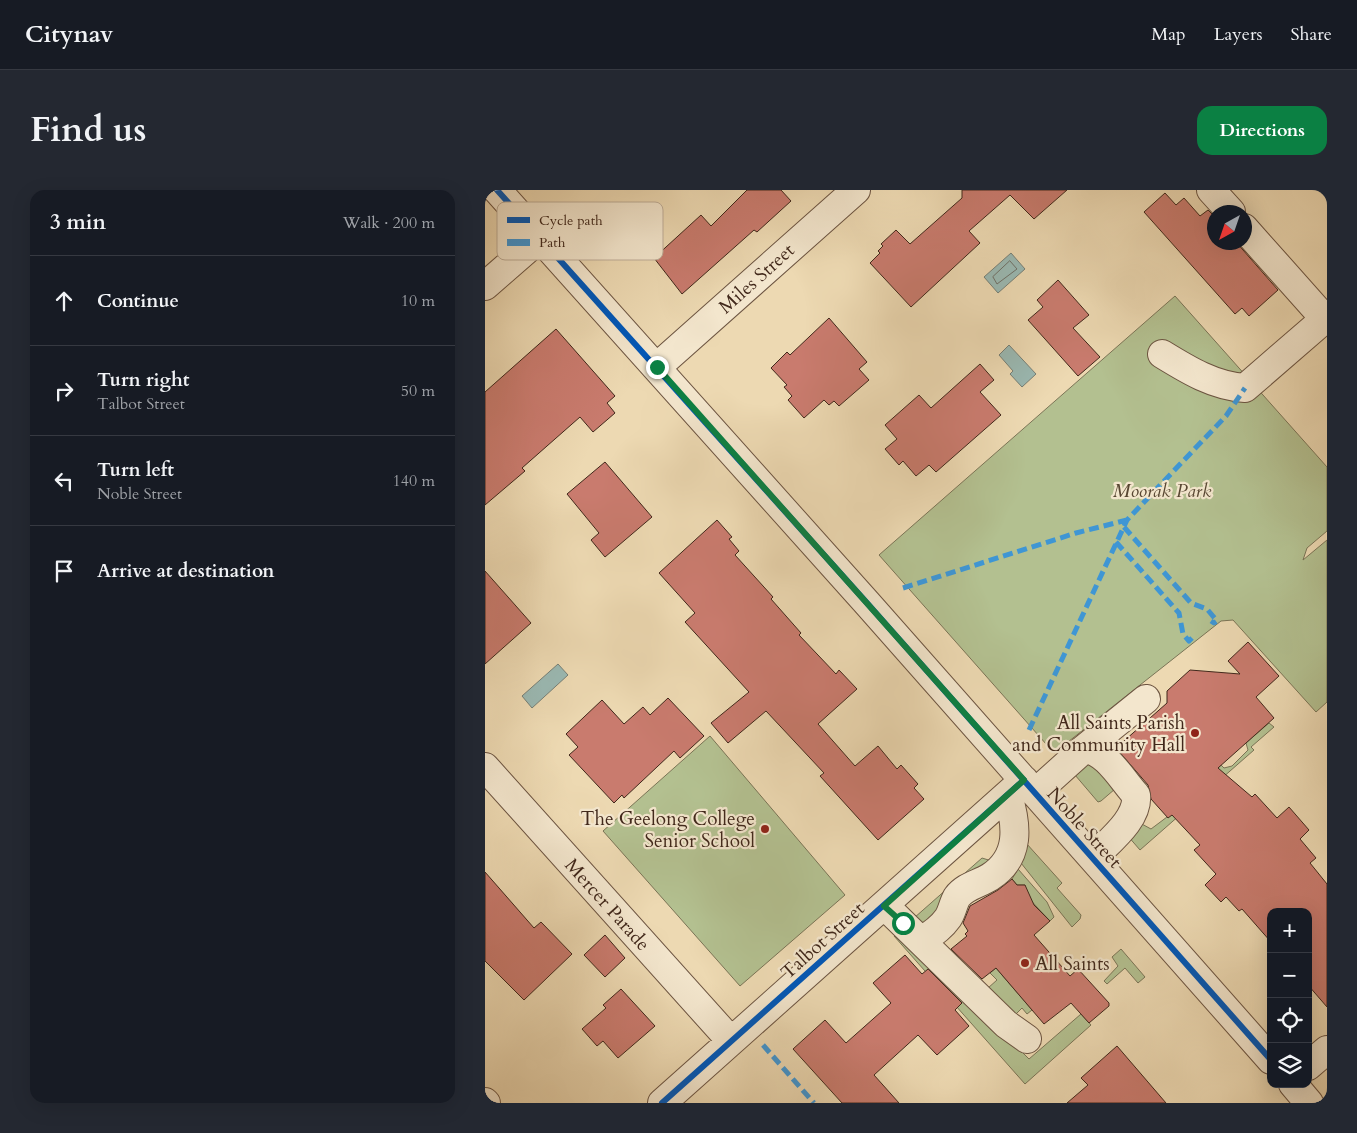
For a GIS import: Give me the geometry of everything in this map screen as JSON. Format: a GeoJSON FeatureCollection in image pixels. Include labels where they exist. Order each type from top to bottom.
{"type":"FeatureCollection","features":[{"type":"Feature","properties":{"kind":"street","name":"Noble Street"},"geometry":{"type":"LineString","coordinates":[[497,190],[508,202]]}},
{"type":"Feature","properties":{"kind":"street","name":"Miles Street"},"geometry":{"type":"LineString","coordinates":[[657,367],[856,190]]}},
{"type":"Feature","properties":{"kind":"street"},"geometry":{"type":"LineString","coordinates":[[1211,190],[1225,205]]}},
{"type":"Feature","properties":{"kind":"street"},"geometry":{"type":"LineString","coordinates":[[1163,354],[1193,374],[1245,388],[1326,318],[1252,236]]}},
{"type":"Feature","properties":{"kind":"street"},"geometry":{"type":"LineString","coordinates":[[485,286],[515,260]]}},
{"type":"Feature","properties":{"kind":"street","name":"Noble Street"},"geometry":{"type":"LineString","coordinates":[[560,260],[657,367],[1022,789],[1093,858],[1267,1055]]}},
{"type":"Feature","properties":{"kind":"street","name":"Talbot Street"},"geometry":{"type":"LineString","coordinates":[[662,1103],[884,906],[1022,789],[1085,749],[1146,700]]}},
{"type":"Feature","properties":{"kind":"street"},"geometry":{"type":"LineString","coordinates":[[1085,749],[1093,749],[1102,756],[1136,795],[1144,808],[1093,858]]}},
{"type":"Feature","properties":{"kind":"street","name":"Mercer Parade"},"geometry":{"type":"LineString","coordinates":[[485,767],[731,1041]]}},
{"type":"Feature","properties":{"kind":"street"},"geometry":{"type":"LineString","coordinates":[[921,941],[934,933],[947,919],[958,897],[972,884],[989,877],[1007,862],[1013,849],[1015,819],[1022,789]]}},
{"type":"Feature","properties":{"kind":"street"},"geometry":{"type":"LineString","coordinates":[[884,906],[1006,1024],[1027,1039]]}},
{"type":"Feature","properties":{"kind":"street"},"geometry":{"type":"LineString","coordinates":[[1312,1063],[1327,1050]]}},
{"type":"Feature","properties":{"kind":"street"},"geometry":{"type":"LineString","coordinates":[[1296,1088],[1309,1103]]}},
{"type":"Feature","properties":{"kind":"green space","name":"Moorak Park"},"geometry":{"type":"Polygon","coordinates":[[[1175,296],[1327,467],[1327,531],[1307,548],[1303,560],[1327,540],[1327,702],[1316,712],[1233,620],[1221,621],[1054,753],[879,555],[1175,296]]]}},
{"type":"Feature","properties":{"kind":"green space"},"geometry":{"type":"Polygon","coordinates":[[[1269,723],[1274,727],[1251,747],[1254,750],[1140,850],[1127,835],[1140,823],[1151,829],[1183,805],[1221,765],[1224,768],[1232,766],[1248,750],[1246,743],[1269,723]]]}},
{"type":"Feature","properties":{"kind":"green space"},"geometry":{"type":"Polygon","coordinates":[[[710,736],[845,895],[740,986],[603,831],[710,736]]]}},
{"type":"Feature","properties":{"kind":"green space"},"geometry":{"type":"Polygon","coordinates":[[[1089,759],[1115,789],[1098,802],[1075,775],[1089,759]]]}},
{"type":"Feature","properties":{"kind":"green space"},"geometry":{"type":"Polygon","coordinates":[[[1026,843],[1062,883],[1057,888],[1081,915],[1080,919],[1072,927],[1021,863],[1026,843]]]}},
{"type":"Feature","properties":{"kind":"green space"},"geometry":{"type":"Polygon","coordinates":[[[982,858],[995,862],[927,927],[914,918],[982,858]]]}},
{"type":"Feature","properties":{"kind":"green space"},"geometry":{"type":"Polygon","coordinates":[[[1018,869],[1047,902],[1054,917],[1050,921],[1024,893],[1025,885],[1017,885],[1012,879],[1018,869]]]}},
{"type":"Feature","properties":{"kind":"green space"},"geometry":{"type":"Polygon","coordinates":[[[901,930],[1029,1059],[1081,1014],[1091,1025],[1025,1084],[894,936],[901,930]]]}},
{"type":"Feature","properties":{"kind":"green space"},"geometry":{"type":"Polygon","coordinates":[[[1121,949],[1145,977],[1138,983],[1125,968],[1107,984],[1104,981],[1118,966],[1112,957],[1121,949]]]}},
{"type":"Feature","properties":{"kind":"green space"},"geometry":{"type":"Polygon","coordinates":[[[996,968],[1032,1010],[1027,1014],[1022,1008],[1014,1016],[988,988],[997,980],[990,973],[996,968]]]}},
{"type":"Feature","properties":{"kind":"water"},"geometry":{"type":"Polygon","coordinates":[[[1011,253],[1025,269],[998,293],[984,277],[1011,253]]]}},
{"type":"Feature","properties":{"kind":"water"},"geometry":{"type":"Polygon","coordinates":[[[1009,345],[1036,374],[1022,387],[1010,374],[1013,371],[999,355],[1009,345]]]}},
{"type":"Feature","properties":{"kind":"water"},"geometry":{"type":"Polygon","coordinates":[[[558,664],[568,675],[532,708],[522,696],[558,664]]]}},
{"type":"Feature","properties":{"kind":"building"},"geometry":{"type":"Polygon","coordinates":[[[747,190],[781,190],[791,201],[757,232],[754,230],[682,294],[656,260],[663,260],[663,250],[701,215],[711,226],[747,190]]]}},
{"type":"Feature","properties":{"kind":"building"},"geometry":{"type":"Polygon","coordinates":[[[962,190],[1067,190],[1034,219],[1010,195],[969,231],[980,243],[911,307],[870,263],[880,253],[878,251],[883,246],[881,244],[896,230],[910,244],[962,198],[962,190]]]}},
{"type":"Feature","properties":{"kind":"building"},"geometry":{"type":"Polygon","coordinates":[[[1165,193],[1176,205],[1184,198],[1200,216],[1207,211],[1207,250],[1243,250],[1278,290],[1249,316],[1242,308],[1235,314],[1144,212],[1165,193]]]}},
{"type":"Feature","properties":{"kind":"building"},"geometry":{"type":"Polygon","coordinates":[[[1058,280],[1089,315],[1073,328],[1100,357],[1078,376],[1028,320],[1043,307],[1037,300],[1058,280]]]}},
{"type":"Feature","properties":{"kind":"building"},"geometry":{"type":"Polygon","coordinates":[[[829,318],[867,362],[859,369],[869,380],[839,406],[834,401],[829,405],[824,400],[804,418],[788,400],[792,396],[784,387],[787,385],[771,368],[787,352],[790,355],[829,318]]]}},
{"type":"Feature","properties":{"kind":"building"},"geometry":{"type":"Polygon","coordinates":[[[556,329],[615,396],[607,403],[615,413],[593,432],[580,417],[522,468],[525,471],[485,505],[485,392],[556,329]]]}},
{"type":"Feature","properties":{"kind":"building"},"geometry":{"type":"Polygon","coordinates":[[[980,364],[994,380],[980,392],[1001,415],[936,472],[929,465],[916,476],[903,461],[899,465],[885,449],[897,439],[885,425],[919,395],[931,408],[980,364]]]}},
{"type":"Feature","properties":{"kind":"building"},"geometry":{"type":"Polygon","coordinates":[[[605,462],[652,517],[605,557],[591,540],[599,533],[567,494],[605,462]]]}},
{"type":"Feature","properties":{"kind":"building"},"geometry":{"type":"Polygon","coordinates":[[[717,520],[732,537],[729,539],[739,551],[735,555],[773,597],[771,599],[801,633],[799,635],[836,674],[839,670],[857,689],[818,724],[855,766],[878,746],[897,769],[901,765],[918,784],[914,788],[924,799],[878,840],[820,776],[824,773],[766,711],[728,743],[711,723],[749,692],[685,622],[695,613],[659,573],[717,520]]]}},
{"type":"Feature","properties":{"kind":"building"},"geometry":{"type":"Polygon","coordinates":[[[485,571],[531,623],[485,664],[485,571]]]}},
{"type":"Feature","properties":{"kind":"building"},"geometry":{"type":"Polygon","coordinates":[[[1248,642],[1279,676],[1256,697],[1274,718],[1218,768],[1252,797],[1255,794],[1277,818],[1289,807],[1309,830],[1300,839],[1316,858],[1310,863],[1327,884],[1327,1007],[1312,990],[1312,908],[1267,908],[1267,937],[1242,909],[1239,911],[1226,897],[1221,902],[1205,885],[1216,874],[1194,850],[1200,845],[1172,815],[1168,818],[1151,799],[1148,785],[1116,748],[1167,703],[1167,691],[1190,670],[1240,674],[1228,661],[1248,642]]]}},
{"type":"Feature","properties":{"kind":"building"},"geometry":{"type":"Polygon","coordinates":[[[668,698],[704,736],[680,758],[674,751],[624,798],[622,795],[614,803],[569,755],[578,747],[566,734],[602,700],[624,724],[643,707],[650,715],[668,698]]]}},
{"type":"Feature","properties":{"kind":"building"},"geometry":{"type":"Polygon","coordinates":[[[485,872],[534,928],[541,922],[572,954],[524,1000],[485,961],[485,872]]]}},
{"type":"Feature","properties":{"kind":"building"},"geometry":{"type":"Polygon","coordinates":[[[1012,879],[1017,885],[1025,885],[1034,905],[1050,921],[1034,935],[1070,976],[1078,969],[1109,1003],[1109,1006],[1089,1023],[1071,1003],[1044,1024],[996,968],[982,979],[951,949],[967,936],[965,934],[968,931],[963,923],[970,906],[998,890],[1012,879]]]}},
{"type":"Feature","properties":{"kind":"building"},"geometry":{"type":"Polygon","coordinates":[[[605,935],[625,958],[605,977],[584,955],[605,935]]]}},
{"type":"Feature","properties":{"kind":"building"},"geometry":{"type":"Polygon","coordinates":[[[905,955],[922,974],[928,969],[962,1003],[955,1010],[969,1026],[937,1055],[918,1035],[874,1075],[899,1103],[842,1103],[793,1049],[825,1020],[846,1043],[891,1003],[873,983],[905,955]]]}},
{"type":"Feature","properties":{"kind":"building"},"geometry":{"type":"Polygon","coordinates":[[[621,989],[655,1026],[618,1058],[603,1041],[597,1046],[582,1029],[606,1008],[603,1005],[621,989]]]}},
{"type":"Feature","properties":{"kind":"building"},"geometry":{"type":"Polygon","coordinates":[[[1117,1046],[1166,1103],[1067,1103],[1088,1085],[1081,1078],[1117,1046]]]}},
{"type":"Feature","properties":{"kind":"marked path"},"geometry":{"type":"LineString","coordinates":[[1029,730],[1127,520],[1226,416],[1245,388]]}},
{"type":"Feature","properties":{"kind":"marked path"},"geometry":{"type":"LineString","coordinates":[[903,588],[1076,533],[1127,520]]}},
{"type":"Feature","properties":{"kind":"marked path"},"geometry":{"type":"LineString","coordinates":[[1124,527],[1191,603],[1207,609],[1217,621],[1214,623],[1211,621]]}},
{"type":"Feature","properties":{"kind":"marked path"},"geometry":{"type":"LineString","coordinates":[[1116,542],[1179,613],[1183,634],[1189,641],[1192,638]]}},
{"type":"Feature","properties":{"kind":"marked path"},"geometry":{"type":"LineString","coordinates":[[763,1045],[814,1103]]}},
{"type":"Feature","properties":{"kind":"cycle path"},"geometry":{"type":"LineString","coordinates":[[497,190],[508,202]]}},
{"type":"Feature","properties":{"kind":"cycle path"},"geometry":{"type":"LineString","coordinates":[[560,260],[867,603],[1267,1055]]}},
{"type":"Feature","properties":{"kind":"cycle path"},"geometry":{"type":"LineString","coordinates":[[662,1103],[1024,780]]}},
{"type":"Feature","properties":{"kind":"place","name":"All Saints Parish and Community Hall"},"geometry":{"type":"Point","coordinates":[1195,733]}},
{"type":"Feature","properties":{"kind":"place","name":"The Geelong College Senior School"},"geometry":{"type":"Point","coordinates":[765,829]}},
{"type":"Feature","properties":{"kind":"place","name":"All Saints"},"geometry":{"type":"Point","coordinates":[1025,963]}},
{"type":"Feature","properties":{"kind":"route"},"geometry":{"type":"LineString","coordinates":[[657,367],[1024,780],[884,906],[903,923]]}}]}
